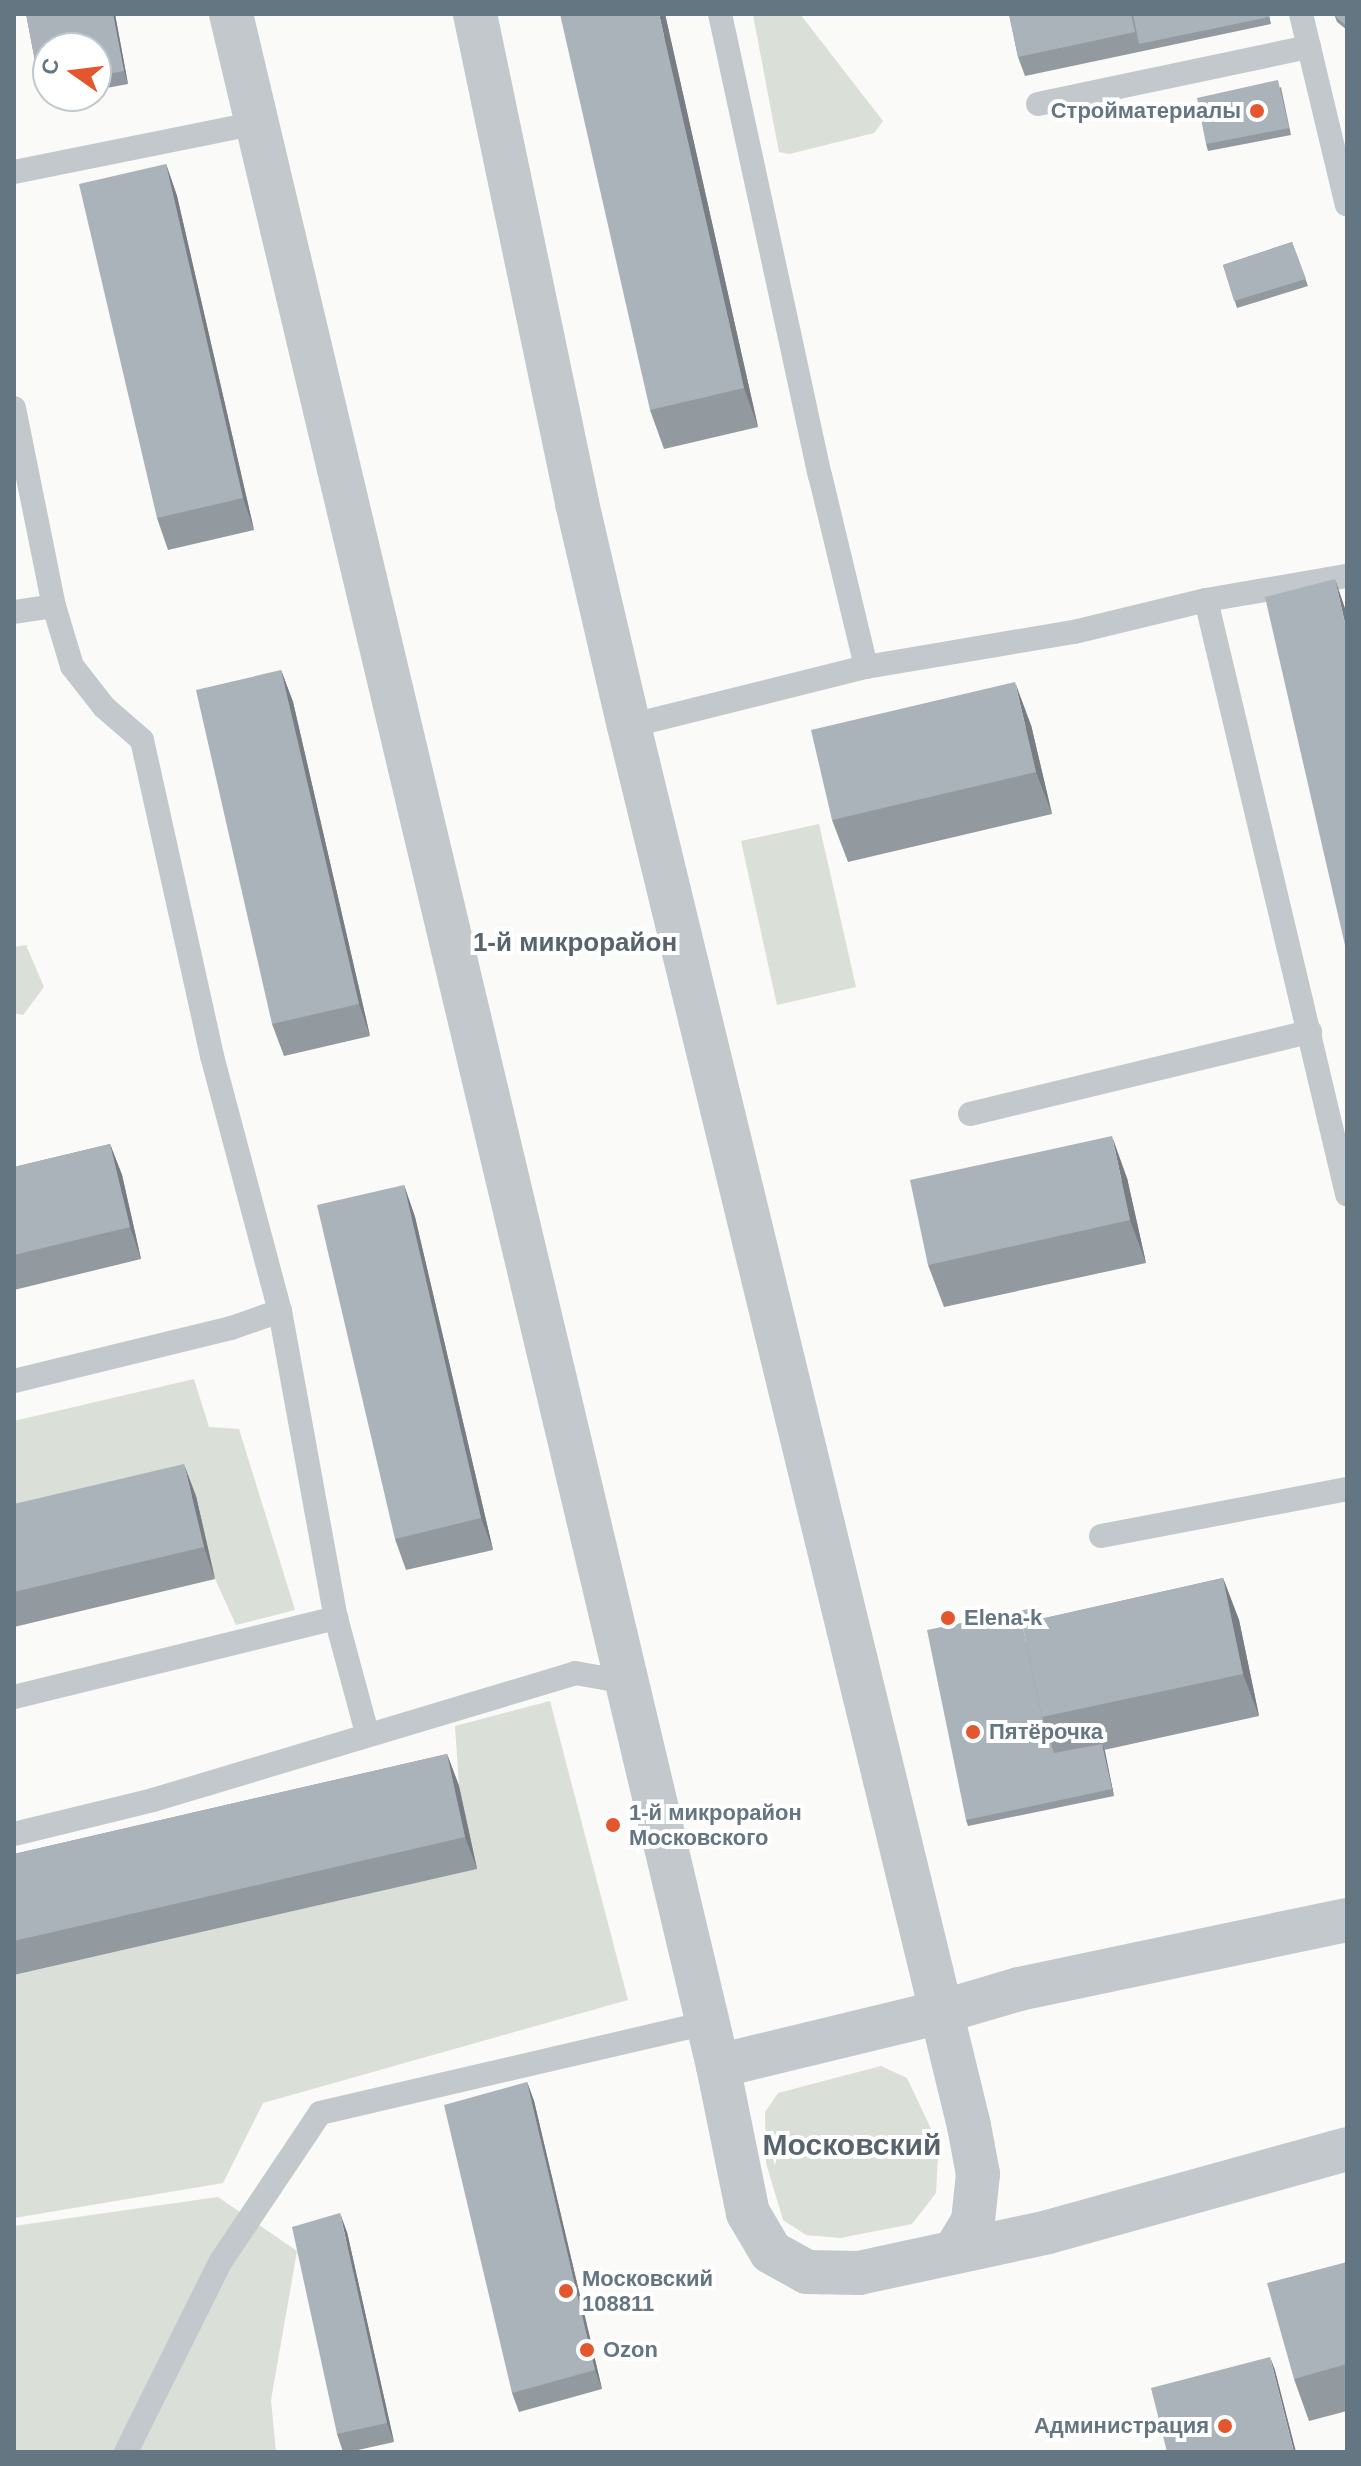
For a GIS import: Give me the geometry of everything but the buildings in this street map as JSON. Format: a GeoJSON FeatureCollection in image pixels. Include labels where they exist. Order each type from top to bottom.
{"type":"FeatureCollection","features":[{"type":"Feature","properties":{"kind":"street"},"geometry":{"type":"LineString","coordinates":[[231,14],[708,2023],[748,2213],[771,2252],[807,2272],[859,2273],[1048,2232],[1347,2149]]}},
{"type":"Feature","properties":{"kind":"street"},"geometry":{"type":"LineString","coordinates":[[475,14],[577,503],[978,2174],[973,2221],[955,2251]]}},
{"type":"Feature","properties":{"kind":"street"},"geometry":{"type":"LineString","coordinates":[[718,2066],[941,2012],[1019,1989],[1347,1920]]}},
{"type":"Feature","properties":{"kind":"lane"},"geometry":{"type":"LineString","coordinates":[[720,14],[820,475],[866,667]]}},
{"type":"Feature","properties":{"kind":"lane"},"geometry":{"type":"LineString","coordinates":[[1301,14],[1347,205]]}},
{"type":"Feature","properties":{"kind":"lane"},"geometry":{"type":"LineString","coordinates":[[1038,104],[1309,47]]}},
{"type":"Feature","properties":{"kind":"lane"},"geometry":{"type":"LineString","coordinates":[[14,172],[257,123]]}},
{"type":"Feature","properties":{"kind":"lane"},"geometry":{"type":"LineString","coordinates":[[14,408],[19,459],[54,606],[72,666],[104,707],[142,740],[212,1056],[280,1311],[336,1618],[367,1733]]}},
{"type":"Feature","properties":{"kind":"lane"},"geometry":{"type":"LineString","coordinates":[[629,726],[866,667],[1074,632],[1206,600],[1347,576]]}},
{"type":"Feature","properties":{"kind":"lane"},"geometry":{"type":"LineString","coordinates":[[1206,600],[1347,1194]]}},
{"type":"Feature","properties":{"kind":"lane"},"geometry":{"type":"LineString","coordinates":[[14,612],[54,606]]}},
{"type":"Feature","properties":{"kind":"lane"},"geometry":{"type":"LineString","coordinates":[[970,1114],[1310,1032]]}},
{"type":"Feature","properties":{"kind":"lane"},"geometry":{"type":"LineString","coordinates":[[14,1381],[231,1328],[280,1311]]}},
{"type":"Feature","properties":{"kind":"lane"},"geometry":{"type":"LineString","coordinates":[[1101,1536],[1347,1489]]}},
{"type":"Feature","properties":{"kind":"lane"},"geometry":{"type":"LineString","coordinates":[[14,1697],[336,1618]]}},
{"type":"Feature","properties":{"kind":"lane"},"geometry":{"type":"LineString","coordinates":[[14,1834],[153,1800],[367,1733],[575,1673],[626,1682]]}},
{"type":"Feature","properties":{"kind":"lane"},"geometry":{"type":"LineString","coordinates":[[126,2452],[221,2261],[320,2113],[708,2023]]}},
{"type":"Feature","properties":{"kind":"shaded area"},"geometry":{"type":"Polygon","coordinates":[[[800,14],[883,121],[874,133],[789,154],[779,152],[753,15],[800,14]]]}},
{"type":"Feature","properties":{"kind":"shaded area"},"geometry":{"type":"Polygon","coordinates":[[[819,824],[856,987],[777,1005],[741,841],[819,824]]]}},
{"type":"Feature","properties":{"kind":"shaded area"},"geometry":{"type":"Polygon","coordinates":[[[26,945],[44,987],[23,1015],[14,1013],[14,947],[26,945]]]}},
{"type":"Feature","properties":{"kind":"shaded area"},"geometry":{"type":"Polygon","coordinates":[[[194,1379],[209,1427],[239,1429],[295,1610],[236,1625],[215,1579],[14,1539],[14,1421],[194,1379]]]}},
{"type":"Feature","properties":{"kind":"shaded area"},"geometry":{"type":"Polygon","coordinates":[[[550,1701],[628,2000],[263,2103],[223,2183],[14,2218],[14,1975],[476,1869],[459,1786],[455,1726],[550,1701]]]}},
{"type":"Feature","properties":{"kind":"shaded area"},"geometry":{"type":"Polygon","coordinates":[[[881,2066],[907,2078],[932,2131],[938,2156],[936,2193],[912,2224],[840,2238],[806,2235],[783,2220],[766,2163],[765,2112],[778,2093],[881,2066]]]}},
{"type":"Feature","properties":{"kind":"shaded area"},"geometry":{"type":"Polygon","coordinates":[[[218,2197],[297,2251],[271,2400],[276,2452],[14,2452],[14,2226],[218,2197]]]}},
{"type":"Feature","properties":{"kind":"place","name":"Стройматериалы"},"geometry":{"type":"Point","coordinates":[1257,111]}},
{"type":"Feature","properties":{"kind":"place","name":"Elena-k"},"geometry":{"type":"Point","coordinates":[948,1618]}},
{"type":"Feature","properties":{"kind":"place","name":"Пятёрочка"},"geometry":{"type":"Point","coordinates":[973,1732]}},
{"type":"Feature","properties":{"kind":"place","name":"1-й микрорайон Московского"},"geometry":{"type":"Point","coordinates":[613,1825]}},
{"type":"Feature","properties":{"kind":"place","name":"Московский 108811"},"geometry":{"type":"Point","coordinates":[566,2291]}},
{"type":"Feature","properties":{"kind":"place","name":"Ozon"},"geometry":{"type":"Point","coordinates":[587,2350]}},
{"type":"Feature","properties":{"kind":"place","name":"Администрация"},"geometry":{"type":"Point","coordinates":[1225,2426]}},
{"type":"Feature","properties":{"kind":"district","name":"1-й микрорайон"},"geometry":{"type":"Point","coordinates":[575,943]}},
{"type":"Feature","properties":{"kind":"district","name":"Московский"},"geometry":{"type":"Point","coordinates":[852,2145]}}]}
